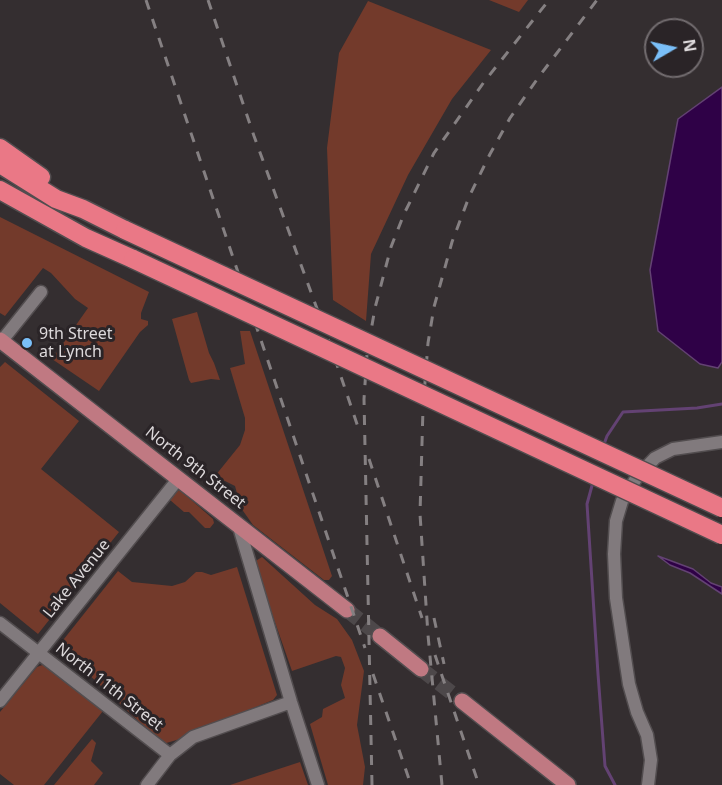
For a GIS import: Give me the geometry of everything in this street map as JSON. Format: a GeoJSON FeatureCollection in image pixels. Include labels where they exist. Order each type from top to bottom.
{"type":"FeatureCollection","features":[{"type":"Feature","properties":{"kind":"highway"},"geometry":{"type":"LineString","coordinates":[[0,148],[61,189],[83,209]]}},
{"type":"Feature","properties":{"kind":"highway"},"geometry":{"type":"LineString","coordinates":[[0,164],[56,199],[83,209],[722,508]]}},
{"type":"Feature","properties":{"kind":"highway"},"geometry":{"type":"LineString","coordinates":[[3,190],[86,238],[722,535]]}},
{"type":"Feature","properties":{"kind":"main road","name":"North 9th Street"},"geometry":{"type":"LineString","coordinates":[[0,341],[239,526]]}},
{"type":"Feature","properties":{"kind":"main road"},"geometry":{"type":"LineString","coordinates":[[239,526],[347,610]]}},
{"type":"Feature","properties":{"kind":"main road"},"geometry":{"type":"LineString","coordinates":[[380,636],[421,669]]}},
{"type":"Feature","properties":{"kind":"main road"},"geometry":{"type":"LineString","coordinates":[[462,702],[568,785]]}},
{"type":"Feature","properties":{"kind":"street"},"geometry":{"type":"LineString","coordinates":[[0,341],[41,292]]}},
{"type":"Feature","properties":{"kind":"street"},"geometry":{"type":"LineString","coordinates":[[648,785],[651,760],[647,735],[629,684],[617,609],[614,554],[616,521],[622,501],[637,477],[655,458],[673,449],[722,442]]}},
{"type":"Feature","properties":{"kind":"street","name":"Lake Avenue"},"geometry":{"type":"LineString","coordinates":[[0,701],[179,478]]}},
{"type":"Feature","properties":{"kind":"street","name":"North 9th Street"},"geometry":{"type":"LineString","coordinates":[[239,526],[318,785]]}},
{"type":"Feature","properties":{"kind":"street","name":"North 11th Street"},"geometry":{"type":"LineString","coordinates":[[0,623],[170,755]]}},
{"type":"Feature","properties":{"kind":"street"},"geometry":{"type":"LineString","coordinates":[[147,785],[170,755],[193,737],[291,702]]}},
{"type":"Feature","properties":{"kind":"shaded area"},"geometry":{"type":"Polygon","coordinates":[[[489,0],[528,0],[519,12],[489,0]]]}},
{"type":"Feature","properties":{"kind":"shaded area"},"geometry":{"type":"Polygon","coordinates":[[[368,1],[491,50],[452,99],[408,175],[371,254],[366,321],[333,300],[327,148],[339,53],[368,1]]]}},
{"type":"Feature","properties":{"kind":"shaded area"},"geometry":{"type":"Polygon","coordinates":[[[722,87],[722,362],[718,368],[700,364],[658,331],[650,270],[678,119],[722,87]]]}},
{"type":"Feature","properties":{"kind":"shaded area"},"geometry":{"type":"Polygon","coordinates":[[[0,217],[149,292],[141,313],[141,319],[148,321],[148,325],[140,332],[99,391],[52,359],[88,308],[75,299],[51,273],[43,268],[5,316],[0,313],[0,217]]]}},
{"type":"Feature","properties":{"kind":"shaded area"},"geometry":{"type":"Polygon","coordinates":[[[197,312],[220,380],[211,379],[191,383],[189,380],[172,319],[197,312]]]}},
{"type":"Feature","properties":{"kind":"shaded area"},"geometry":{"type":"Polygon","coordinates":[[[240,331],[250,331],[332,576],[329,580],[324,580],[253,525],[241,508],[235,486],[215,476],[240,445],[245,430],[245,418],[230,368],[245,364],[240,331]]]}},
{"type":"Feature","properties":{"kind":"shaded area"},"geometry":{"type":"Polygon","coordinates":[[[5,362],[79,421],[41,469],[119,532],[38,634],[0,603],[0,367],[5,362]]]}},
{"type":"Feature","properties":{"kind":"shaded area"},"geometry":{"type":"Polygon","coordinates":[[[177,490],[213,519],[214,523],[210,528],[205,528],[189,512],[184,512],[170,500],[177,490]]]}},
{"type":"Feature","properties":{"kind":"shaded area"},"geometry":{"type":"Polygon","coordinates":[[[658,556],[693,569],[711,583],[722,587],[722,594],[690,573],[670,565],[658,556]]]}},
{"type":"Feature","properties":{"kind":"shaded area"},"geometry":{"type":"Polygon","coordinates":[[[262,557],[315,605],[337,619],[352,640],[364,671],[357,725],[365,767],[363,785],[328,785],[310,724],[322,717],[323,709],[345,698],[341,685],[345,668],[341,657],[336,656],[292,671],[254,562],[262,557]]]}},
{"type":"Feature","properties":{"kind":"shaded area"},"geometry":{"type":"Polygon","coordinates":[[[237,567],[277,695],[273,700],[210,724],[190,736],[163,744],[85,671],[56,649],[118,571],[132,582],[172,586],[185,582],[196,572],[211,575],[237,567]]]}},
{"type":"Feature","properties":{"kind":"shaded area"},"geometry":{"type":"Polygon","coordinates":[[[45,664],[103,711],[44,785],[14,785],[0,774],[0,712],[37,667],[45,664]]]}},
{"type":"Feature","properties":{"kind":"shaded area"},"geometry":{"type":"Polygon","coordinates":[[[92,739],[96,743],[91,761],[103,773],[94,785],[54,785],[92,739]]]}},
{"type":"Feature","properties":{"kind":"shaded area"},"geometry":{"type":"Polygon","coordinates":[[[300,762],[308,785],[230,785],[300,762]]]}},
{"type":"Feature","properties":{"kind":"waterway"},"geometry":{"type":"LineString","coordinates":[[603,447],[607,436],[623,412],[697,408],[722,404]]}},
{"type":"Feature","properties":{"kind":"waterway"},"geometry":{"type":"LineString","coordinates":[[593,482],[587,504],[598,674],[605,766],[615,785]]}},
{"type":"Feature","properties":{"kind":"tunnel"},"geometry":{"type":"LineString","coordinates":[[347,610],[380,636]]}},
{"type":"Feature","properties":{"kind":"tunnel"},"geometry":{"type":"LineString","coordinates":[[421,669],[462,701]]}},
{"type":"Feature","properties":{"kind":"railway"},"geometry":{"type":"LineString","coordinates":[[146,0],[365,648]]}},
{"type":"Feature","properties":{"kind":"railway"},"geometry":{"type":"LineString","coordinates":[[208,0],[360,433]]}},
{"type":"Feature","properties":{"kind":"railway"},"geometry":{"type":"LineString","coordinates":[[372,785],[364,399],[367,354],[375,308],[391,247],[404,214],[434,153],[484,82],[549,0]]}},
{"type":"Feature","properties":{"kind":"railway"},"geometry":{"type":"LineString","coordinates":[[442,785],[428,635],[420,514],[423,408],[428,343],[434,307],[452,242],[469,197],[490,154],[510,118],[597,0]]}},
{"type":"Feature","properties":{"kind":"railway"},"geometry":{"type":"LineString","coordinates":[[369,459],[422,618]]}},
{"type":"Feature","properties":{"kind":"railway"},"geometry":{"type":"LineString","coordinates":[[434,618],[444,664]]}},
{"type":"Feature","properties":{"kind":"railway"},"geometry":{"type":"LineString","coordinates":[[435,655],[479,785]]}},
{"type":"Feature","properties":{"kind":"railway"},"geometry":{"type":"LineString","coordinates":[[373,674],[411,785]]}},
{"type":"Feature","properties":{"kind":"place","name":"9th Street at Lynch"},"geometry":{"type":"Point","coordinates":[27,343]}}]}
